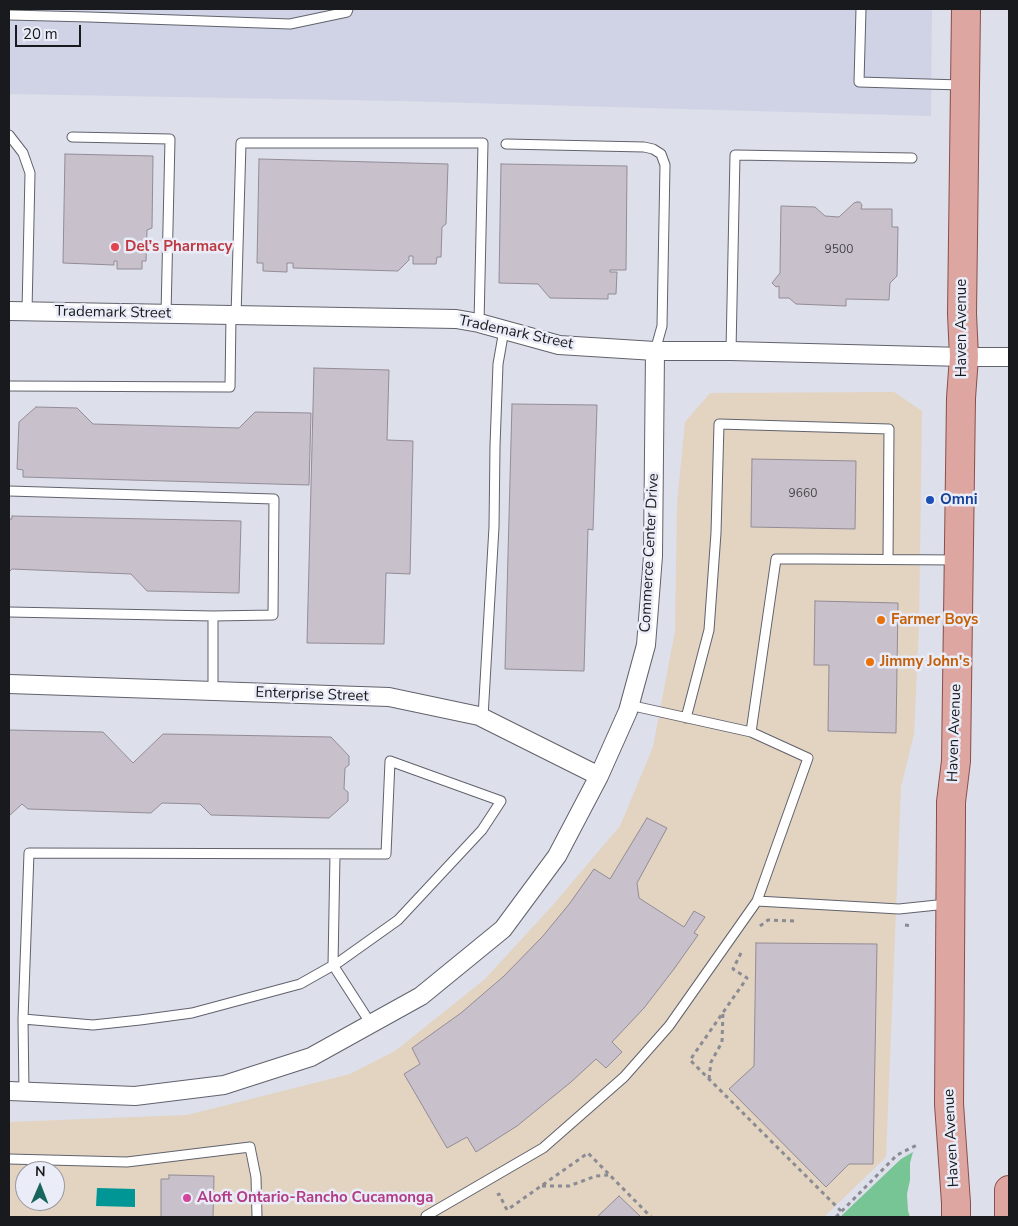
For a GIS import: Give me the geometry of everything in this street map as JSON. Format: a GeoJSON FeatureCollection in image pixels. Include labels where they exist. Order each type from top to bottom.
{"type":"FeatureCollection","features":[{"type":"Feature","properties":{"kind":"main road","name":"Haven Avenue"},"geometry":{"type":"LineString","coordinates":[[956,1217],[948,1104],[951,802],[956,762],[961,398],[964,358],[962,314],[966,9]]}},
{"type":"Feature","properties":{"kind":"main road"},"geometry":{"type":"LineString","coordinates":[[1009,1190],[1009,1217]]}},
{"type":"Feature","properties":{"kind":"street","name":"Trademark Street"},"geometry":{"type":"LineString","coordinates":[[9,311],[456,319],[559,345],[656,351],[731,351],[964,358],[1009,357]]}},
{"type":"Feature","properties":{"kind":"street","name":"Commerce Center Drive"},"geometry":{"type":"LineString","coordinates":[[16,1091],[135,1096],[224,1085],[311,1057],[421,996],[503,929],[557,856],[599,776],[629,705],[646,645],[653,556],[656,351]]}},
{"type":"Feature","properties":{"kind":"street","name":"Enterprise Street"},"geometry":{"type":"LineString","coordinates":[[9,684],[390,697],[483,717],[599,776]]}},
{"type":"Feature","properties":{"kind":"lane"},"geometry":{"type":"LineString","coordinates":[[9,15],[290,24],[347,12],[348,9]]}},
{"type":"Feature","properties":{"kind":"lane"},"geometry":{"type":"LineString","coordinates":[[861,9],[860,82],[965,86]]}},
{"type":"Feature","properties":{"kind":"lane"},"geometry":{"type":"LineString","coordinates":[[9,135],[23,153],[30,173],[28,311]]}},
{"type":"Feature","properties":{"kind":"lane"},"geometry":{"type":"LineString","coordinates":[[72,137],[170,139],[166,314]]}},
{"type":"Feature","properties":{"kind":"lane"},"geometry":{"type":"LineString","coordinates":[[9,386],[230,387],[242,143],[483,143],[479,324]]}},
{"type":"Feature","properties":{"kind":"lane"},"geometry":{"type":"LineString","coordinates":[[506,144],[644,148],[653,149],[661,154],[665,165],[662,326],[656,351]]}},
{"type":"Feature","properties":{"kind":"lane"},"geometry":{"type":"LineString","coordinates":[[731,351],[736,155],[912,158]]}},
{"type":"Feature","properties":{"kind":"lane"},"geometry":{"type":"LineString","coordinates":[[483,717],[494,527],[498,364],[504,330]]}},
{"type":"Feature","properties":{"kind":"lane"},"geometry":{"type":"LineString","coordinates":[[686,718],[709,630],[716,534],[719,424],[889,429],[888,559]]}},
{"type":"Feature","properties":{"kind":"lane"},"geometry":{"type":"LineString","coordinates":[[9,491],[274,500],[273,615],[213,616],[9,612]]}},
{"type":"Feature","properties":{"kind":"lane"},"geometry":{"type":"LineString","coordinates":[[751,732],[776,559],[959,560]]}},
{"type":"Feature","properties":{"kind":"lane"},"geometry":{"type":"LineString","coordinates":[[213,616],[213,692]]}},
{"type":"Feature","properties":{"kind":"lane"},"geometry":{"type":"LineString","coordinates":[[425,1217],[543,1148],[624,1077],[669,1026],[757,901],[808,758],[751,732],[629,705]]}},
{"type":"Feature","properties":{"kind":"lane"},"geometry":{"type":"LineString","coordinates":[[16,1091],[23,1019],[29,853],[386,854],[390,761],[501,801],[482,830],[398,920],[334,965],[300,984],[192,1013],[93,1025],[23,1019]]}},
{"type":"Feature","properties":{"kind":"lane"},"geometry":{"type":"LineString","coordinates":[[335,854],[334,965],[371,1024]]}},
{"type":"Feature","properties":{"kind":"lane"},"geometry":{"type":"LineString","coordinates":[[757,901],[899,909],[950,904]]}},
{"type":"Feature","properties":{"kind":"lane"},"geometry":{"type":"LineString","coordinates":[[9,1159],[127,1162],[250,1147],[256,1177],[258,1217]]}},
{"type":"Feature","properties":{"kind":"path"},"geometry":{"type":"LineString","coordinates":[[755,929],[768,920],[797,920]]}},
{"type":"Feature","properties":{"kind":"path"},"geometry":{"type":"LineString","coordinates":[[897,924],[913,926]]}},
{"type":"Feature","properties":{"kind":"path"},"geometry":{"type":"LineString","coordinates":[[742,953],[733,968],[747,978],[690,1060],[842,1212]]}},
{"type":"Feature","properties":{"kind":"path"},"geometry":{"type":"LineString","coordinates":[[709,1079],[711,1062],[722,1042],[723,1011]]}},
{"type":"Feature","properties":{"kind":"path"},"geometry":{"type":"LineString","coordinates":[[836,1217],[897,1155],[916,1145]]}},
{"type":"Feature","properties":{"kind":"path"},"geometry":{"type":"LineString","coordinates":[[490,1199],[499,1194],[508,1210],[588,1153],[651,1217]]}},
{"type":"Feature","properties":{"kind":"path"},"geometry":{"type":"LineString","coordinates":[[541,1186],[569,1186],[596,1176],[610,1175]]}},
{"type":"Feature","properties":{"kind":"shaded area"},"geometry":{"type":"Polygon","coordinates":[[[9,9],[932,9],[931,116],[399,101],[9,94],[9,9]]]}},
{"type":"Feature","properties":{"kind":"shaded area"},"geometry":{"type":"Polygon","coordinates":[[[894,392],[922,411],[919,627],[914,734],[901,787],[886,1157],[824,1217],[9,1217],[9,1122],[187,1115],[350,1074],[395,1051],[485,979],[552,906],[620,826],[653,747],[675,631],[677,503],[685,422],[710,393],[894,392]]]}},
{"type":"Feature","properties":{"kind":"green space"},"geometry":{"type":"Polygon","coordinates":[[[913,1152],[907,1194],[910,1217],[840,1217],[901,1159],[913,1152]]]}},
{"type":"Feature","properties":{"kind":"water"},"geometry":{"type":"Polygon","coordinates":[[[97,1188],[135,1189],[135,1207],[96,1206],[97,1188]]]}},
{"type":"Feature","properties":{"kind":"building"},"geometry":{"type":"Polygon","coordinates":[[[65,154],[153,156],[152,228],[147,230],[146,261],[142,261],[142,269],[117,269],[117,261],[114,261],[114,265],[63,263],[65,154]]]}},
{"type":"Feature","properties":{"kind":"building"},"geometry":{"type":"Polygon","coordinates":[[[259,159],[448,164],[446,224],[442,227],[441,257],[437,257],[436,264],[413,264],[413,256],[409,256],[409,260],[398,271],[293,268],[293,263],[287,263],[287,272],[263,271],[263,263],[257,263],[259,159]]]}},
{"type":"Feature","properties":{"kind":"building"},"geometry":{"type":"Polygon","coordinates":[[[501,164],[627,166],[626,270],[610,270],[610,272],[617,272],[616,294],[608,294],[608,299],[550,298],[538,284],[499,283],[501,164]]]}},
{"type":"Feature","properties":{"kind":"building"},"geometry":{"type":"Polygon","coordinates":[[[857,202],[860,202],[862,205],[861,209],[892,209],[892,227],[898,227],[897,276],[890,283],[889,300],[846,299],[846,306],[796,304],[789,298],[779,298],[779,286],[776,287],[772,283],[780,273],[781,206],[815,207],[825,216],[839,217],[857,202]]]}},
{"type":"Feature","properties":{"kind":"building"},"geometry":{"type":"Polygon","coordinates":[[[314,368],[389,370],[387,440],[413,441],[410,574],[386,573],[384,644],[307,643],[314,368]]]}},
{"type":"Feature","properties":{"kind":"building"},"geometry":{"type":"Polygon","coordinates":[[[512,404],[597,405],[593,530],[588,529],[584,671],[505,669],[512,404]]]}},
{"type":"Feature","properties":{"kind":"building"},"geometry":{"type":"Polygon","coordinates":[[[36,407],[77,408],[93,424],[239,428],[255,412],[311,413],[309,485],[23,477],[23,470],[17,469],[19,422],[36,407]]]}},
{"type":"Feature","properties":{"kind":"building"},"geometry":{"type":"Polygon","coordinates":[[[752,459],[856,461],[855,529],[751,527],[752,459]]]}},
{"type":"Feature","properties":{"kind":"building"},"geometry":{"type":"Polygon","coordinates":[[[12,516],[241,521],[239,593],[147,591],[131,574],[12,569],[9,572],[9,519],[12,519],[12,516]]]}},
{"type":"Feature","properties":{"kind":"building"},"geometry":{"type":"Polygon","coordinates":[[[815,601],[898,603],[896,733],[828,731],[829,665],[814,665],[815,601]]]}},
{"type":"Feature","properties":{"kind":"building"},"geometry":{"type":"Polygon","coordinates":[[[9,730],[103,732],[133,763],[163,734],[331,737],[349,756],[349,765],[345,768],[344,789],[348,792],[348,801],[329,818],[211,815],[200,804],[162,803],[151,813],[28,809],[22,804],[9,816],[9,730]]]}},
{"type":"Feature","properties":{"kind":"building"},"geometry":{"type":"Polygon","coordinates":[[[647,818],[667,828],[637,883],[639,898],[684,927],[694,911],[705,917],[694,933],[698,935],[644,1008],[612,1042],[622,1052],[606,1068],[596,1059],[517,1126],[476,1152],[467,1137],[447,1148],[404,1074],[420,1064],[412,1048],[461,1013],[504,976],[543,936],[594,869],[610,879],[647,818]]]}},
{"type":"Feature","properties":{"kind":"building"},"geometry":{"type":"Polygon","coordinates":[[[756,943],[877,944],[873,1164],[849,1164],[826,1187],[729,1089],[754,1066],[756,943]]]}},
{"type":"Feature","properties":{"kind":"building","name":"Aloft Ontario-Rancho Cucamonga"},"geometry":{"type":"Polygon","coordinates":[[[169,1175],[214,1176],[213,1217],[161,1217],[161,1179],[169,1179],[169,1175]]]}},
{"type":"Feature","properties":{"kind":"building"},"geometry":{"type":"Polygon","coordinates":[[[619,1196],[641,1217],[597,1217],[619,1196]]]}},
{"type":"Feature","properties":{"kind":"place","name":"Del’s Pharmacy"},"geometry":{"type":"Point","coordinates":[115,247]}},
{"type":"Feature","properties":{"kind":"place","name":"Omni"},"geometry":{"type":"Point","coordinates":[930,500]}},
{"type":"Feature","properties":{"kind":"place","name":"Farmer Boys"},"geometry":{"type":"Point","coordinates":[881,620]}},
{"type":"Feature","properties":{"kind":"place","name":"Jimmy John's"},"geometry":{"type":"Point","coordinates":[870,662]}},
{"type":"Feature","properties":{"kind":"place","name":"Aloft Ontario-Rancho Cucamonga"},"geometry":{"type":"Point","coordinates":[187,1198]}}]}
